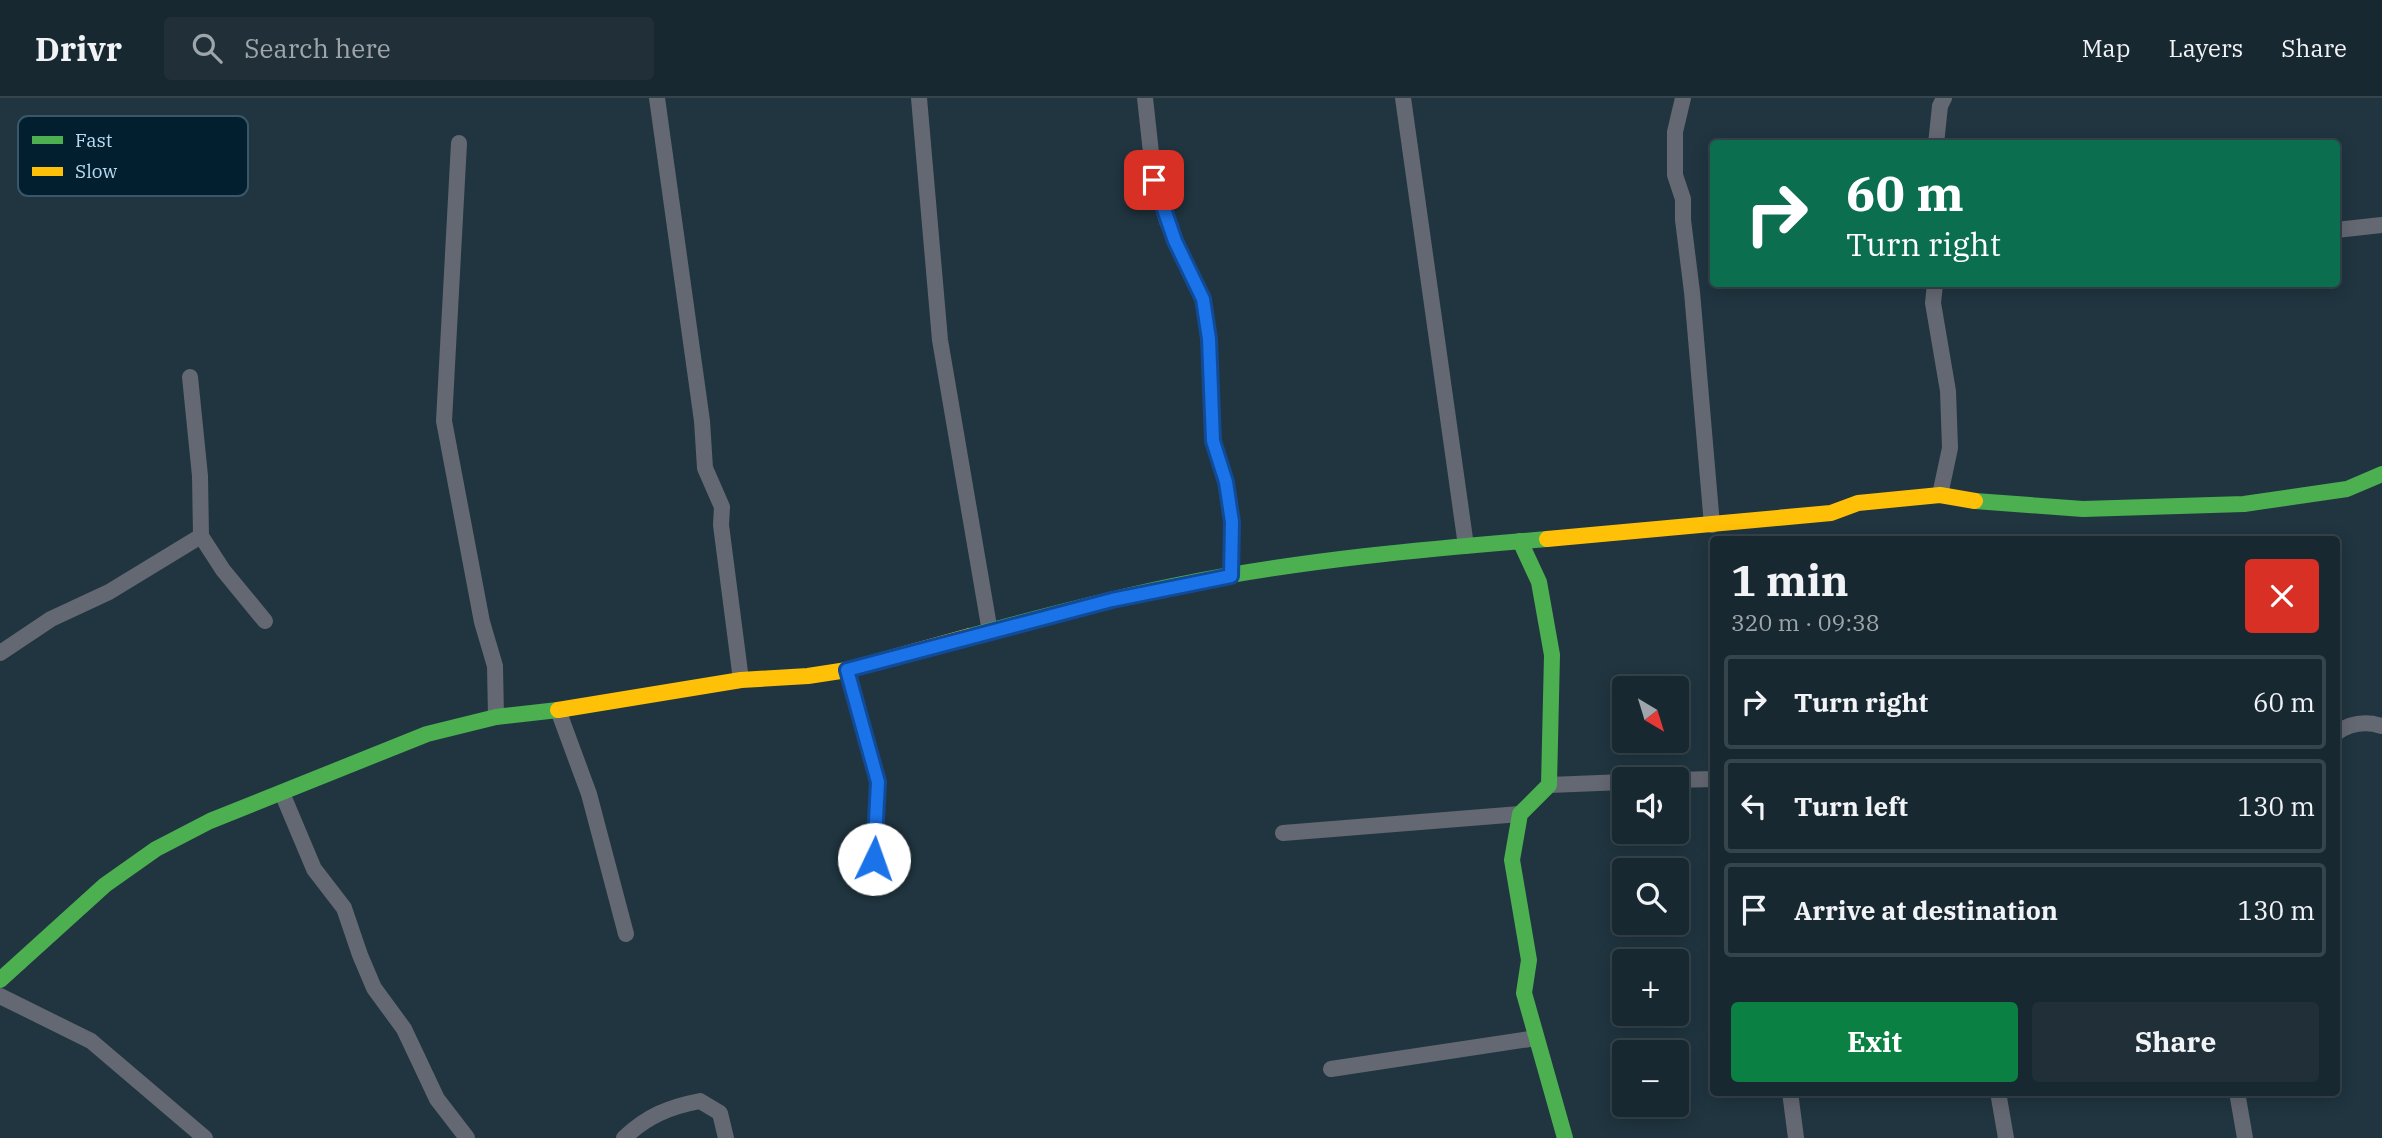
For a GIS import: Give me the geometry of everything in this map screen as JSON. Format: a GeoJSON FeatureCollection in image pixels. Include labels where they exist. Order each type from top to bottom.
{"type":"FeatureCollection","features":[{"type":"Feature","properties":{"kind":"street"},"geometry":{"type":"LineString","coordinates":[[657,98],[700,407],[705,468],[722,508],[721,525],[741,680]]}},
{"type":"Feature","properties":{"kind":"street"},"geometry":{"type":"LineString","coordinates":[[919,98],[940,340],[990,632]]}},
{"type":"Feature","properties":{"kind":"street"},"geometry":{"type":"LineString","coordinates":[[1145,98],[1154,180],[1179,251],[1203,299],[1209,339],[1213,441],[1226,482],[1232,522],[1231,576]]}},
{"type":"Feature","properties":{"kind":"street"},"geometry":{"type":"LineString","coordinates":[[1403,98],[1466,546]]}},
{"type":"Feature","properties":{"kind":"street"},"geometry":{"type":"LineString","coordinates":[[1683,98],[1675,132],[1675,175],[1684,199],[1683,220],[1692,292],[1712,525]]}},
{"type":"Feature","properties":{"kind":"street"},"geometry":{"type":"LineString","coordinates":[[1936,140],[1940,106],[1944,98]]}},
{"type":"Feature","properties":{"kind":"street"},"geometry":{"type":"LineString","coordinates":[[459,143],[444,421],[482,622],[495,666],[496,717]]}},
{"type":"Feature","properties":{"kind":"street"},"geometry":{"type":"LineString","coordinates":[[2340,230],[2382,225]]}},
{"type":"Feature","properties":{"kind":"street"},"geometry":{"type":"LineString","coordinates":[[1935,287],[1933,303],[1948,391],[1950,448],[1940,495]]}},
{"type":"Feature","properties":{"kind":"street"},"geometry":{"type":"LineString","coordinates":[[190,377],[200,477],[201,536],[223,570],[265,621]]}},
{"type":"Feature","properties":{"kind":"street"},"geometry":{"type":"LineString","coordinates":[[0,979],[105,885],[156,849],[210,821],[428,734],[496,717],[558,710],[741,680],[808,676],[847,670],[1112,600],[1231,576],[1466,546],[1831,513],[1858,503],[1940,495],[1997,504],[2083,509],[2181,507],[2244,504],[2347,489],[2382,474]]}},
{"type":"Feature","properties":{"kind":"street"},"geometry":{"type":"LineString","coordinates":[[0,653],[51,619],[109,592],[201,536]]}},
{"type":"Feature","properties":{"kind":"street"},"geometry":{"type":"LineString","coordinates":[[1520,541],[1539,582],[1552,655],[1549,785]]}},
{"type":"Feature","properties":{"kind":"street"},"geometry":{"type":"LineString","coordinates":[[847,670],[878,782],[874,859]]}},
{"type":"Feature","properties":{"kind":"street"},"geometry":{"type":"LineString","coordinates":[[558,710],[589,794],[626,934]]}},
{"type":"Feature","properties":{"kind":"street"},"geometry":{"type":"LineString","coordinates":[[2340,730],[2346,726],[2371,722],[2382,726]]}},
{"type":"Feature","properties":{"kind":"street"},"geometry":{"type":"LineString","coordinates":[[1689,780],[1710,779]]}},
{"type":"Feature","properties":{"kind":"street"},"geometry":{"type":"LineString","coordinates":[[1565,1138],[1524,993],[1530,960],[1512,860],[1520,814],[1549,785],[1612,782]]}},
{"type":"Feature","properties":{"kind":"street"},"geometry":{"type":"LineString","coordinates":[[282,793],[314,869],[344,908],[374,988],[404,1029],[437,1099],[467,1138]]}},
{"type":"Feature","properties":{"kind":"street"},"geometry":{"type":"LineString","coordinates":[[1283,833],[1520,814]]}},
{"type":"Feature","properties":{"kind":"street"},"geometry":{"type":"LineString","coordinates":[[0,996],[90,1041],[205,1138]]}},
{"type":"Feature","properties":{"kind":"street"},"geometry":{"type":"LineString","coordinates":[[1331,1069],[1536,1038]]}},
{"type":"Feature","properties":{"kind":"street"},"geometry":{"type":"LineString","coordinates":[[1791,1096],[1796,1138]]}},
{"type":"Feature","properties":{"kind":"street"},"geometry":{"type":"LineString","coordinates":[[1999,1096],[2006,1138]]}},
{"type":"Feature","properties":{"kind":"street"},"geometry":{"type":"LineString","coordinates":[[2238,1096],[2245,1138]]}},
{"type":"Feature","properties":{"kind":"street"},"geometry":{"type":"LineString","coordinates":[[624,1138],[641,1122],[679,1105],[700,1101],[720,1113],[726,1138]]}},
{"type":"Feature","properties":{"kind":"traffic: fast"},"geometry":{"type":"LineString","coordinates":[[1975,501],[2083,509],[2244,504],[2347,489],[2382,474]]}},
{"type":"Feature","properties":{"kind":"traffic: fast"},"geometry":{"type":"LineString","coordinates":[[970,636],[1155,589],[1272,568],[1364,556],[1547,539]]}},
{"type":"Feature","properties":{"kind":"traffic: fast"},"geometry":{"type":"LineString","coordinates":[[1520,541],[1539,582],[1552,655],[1549,785],[1520,814],[1512,860],[1529,960],[1524,993],[1565,1138]]}},
{"type":"Feature","properties":{"kind":"traffic: fast"},"geometry":{"type":"LineString","coordinates":[[0,980],[105,885],[156,849],[210,821],[427,734],[496,717],[558,710]]}},
{"type":"Feature","properties":{"kind":"traffic: slow"},"geometry":{"type":"LineString","coordinates":[[1547,539],[1831,513],[1858,503],[1940,495],[1975,501]]}},
{"type":"Feature","properties":{"kind":"traffic: slow"},"geometry":{"type":"LineString","coordinates":[[558,710],[741,680],[808,676],[847,670],[970,636]]}},
{"type":"Feature","properties":{"kind":"route"},"geometry":{"type":"LineString","coordinates":[[874,859],[878,782],[847,670],[1112,600],[1231,576],[1232,522],[1226,482],[1213,441],[1209,339],[1203,299],[1175,241],[1154,180]]}}]}
